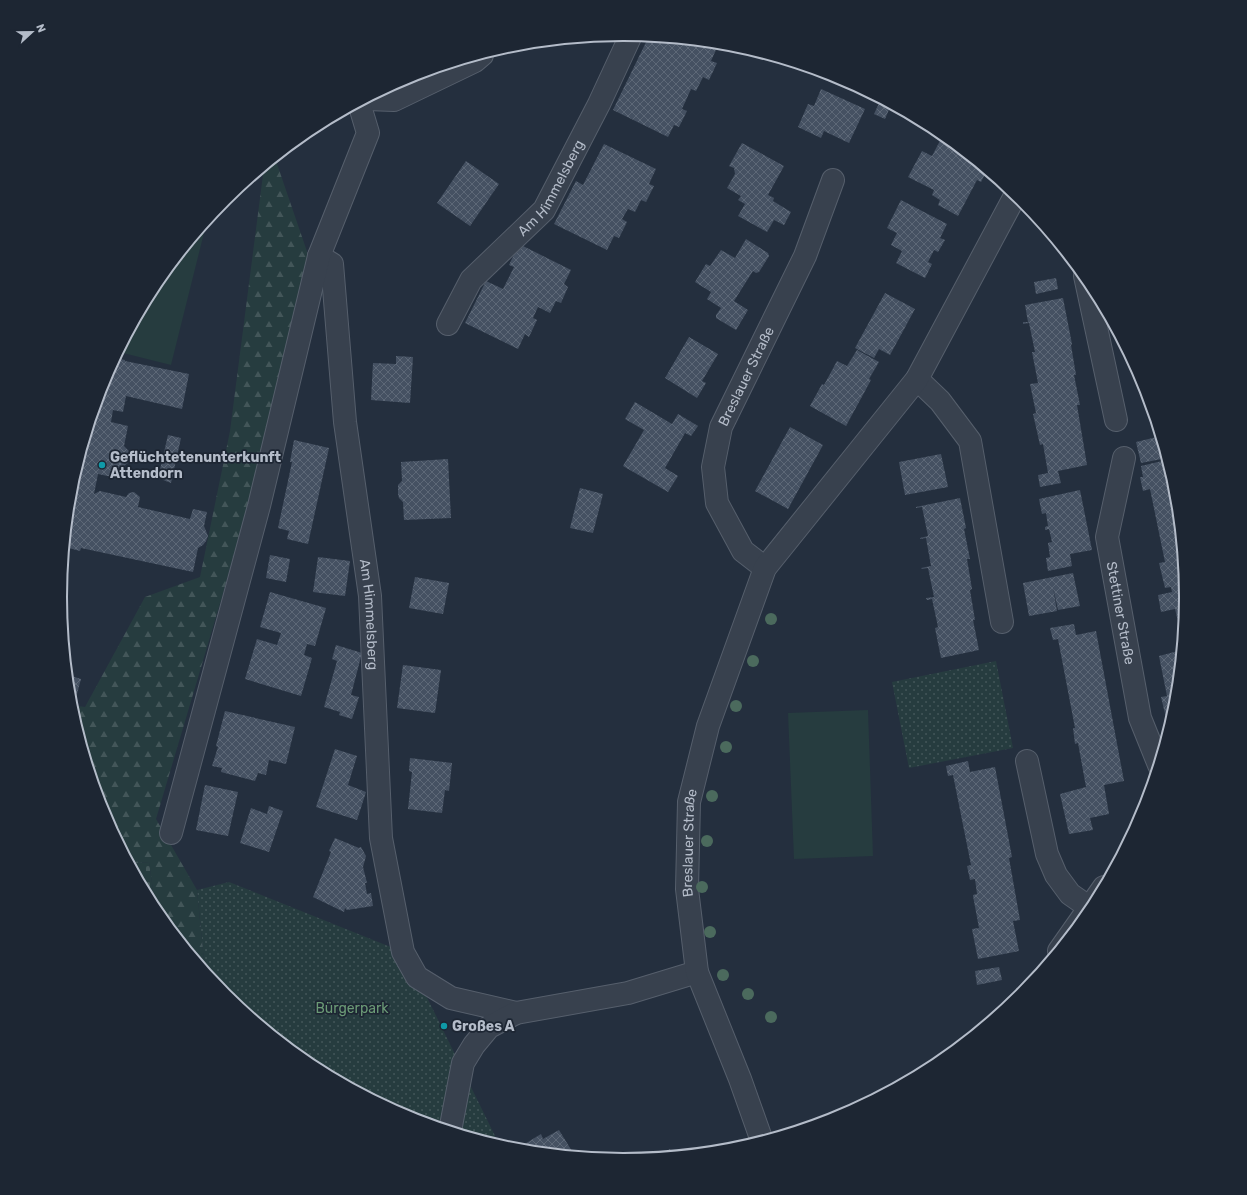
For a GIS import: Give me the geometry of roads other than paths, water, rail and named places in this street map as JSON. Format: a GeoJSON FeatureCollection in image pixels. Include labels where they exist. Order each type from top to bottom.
{"type":"FeatureCollection","features":[{"type":"Feature","properties":{"kind":"street","name":"Am Himmelsberg"},"geometry":{"type":"LineString","coordinates":[[448,324],[471,280],[544,210],[599,104],[628,41]]}},
{"type":"Feature","properties":{"kind":"street"},"geometry":{"type":"LineString","coordinates":[[375,99],[394,100],[473,62]]}},
{"type":"Feature","properties":{"kind":"street"},"geometry":{"type":"LineString","coordinates":[[171,833],[259,506],[319,256],[368,133],[360,107]]}},
{"type":"Feature","properties":{"kind":"street","name":"Breslauer Straße"},"geometry":{"type":"LineString","coordinates":[[765,568],[743,552],[717,503],[713,467],[721,427],[805,256],[833,180]]}},
{"type":"Feature","properties":{"kind":"street","name":"Breslauer Straße"},"geometry":{"type":"LineString","coordinates":[[760,1137],[740,1079],[697,972],[686,889],[689,802],[708,726],[765,568],[917,379],[1013,200]]}},
{"type":"Feature","properties":{"kind":"street","name":"Am Himmelsberg"},"geometry":{"type":"LineString","coordinates":[[319,256],[332,264],[345,422],[370,596],[381,838],[403,952],[417,977],[451,998],[516,1013]]}},
{"type":"Feature","properties":{"kind":"street"},"geometry":{"type":"LineString","coordinates":[[1088,292],[1116,420]]}},
{"type":"Feature","properties":{"kind":"street"},"geometry":{"type":"LineString","coordinates":[[917,379],[940,401],[970,441],[1002,622]]}},
{"type":"Feature","properties":{"kind":"street","name":"Stettiner Straße"},"geometry":{"type":"LineString","coordinates":[[1124,458],[1107,537],[1140,718],[1156,758]]}},
{"type":"Feature","properties":{"kind":"street"},"geometry":{"type":"LineString","coordinates":[[1027,761],[1047,854],[1056,875],[1070,894],[1087,906]]}},
{"type":"Feature","properties":{"kind":"street"},"geometry":{"type":"LineString","coordinates":[[451,1126],[463,1063],[474,1045],[489,1027],[516,1013],[628,993],[697,972]]}},
{"type":"Feature","properties":{"kind":"place","name":"Geflüchtetenunterkunft Attendorn"},"geometry":{"type":"Point","coordinates":[102,465]}},
{"type":"Feature","properties":{"kind":"place","name":"Großes A"},"geometry":{"type":"Point","coordinates":[444,1026]}},
{"type":"Feature","properties":{"kind":"park label","name":"Bürgerpark"},"geometry":{"type":"Point","coordinates":[352,1008]}}]}
